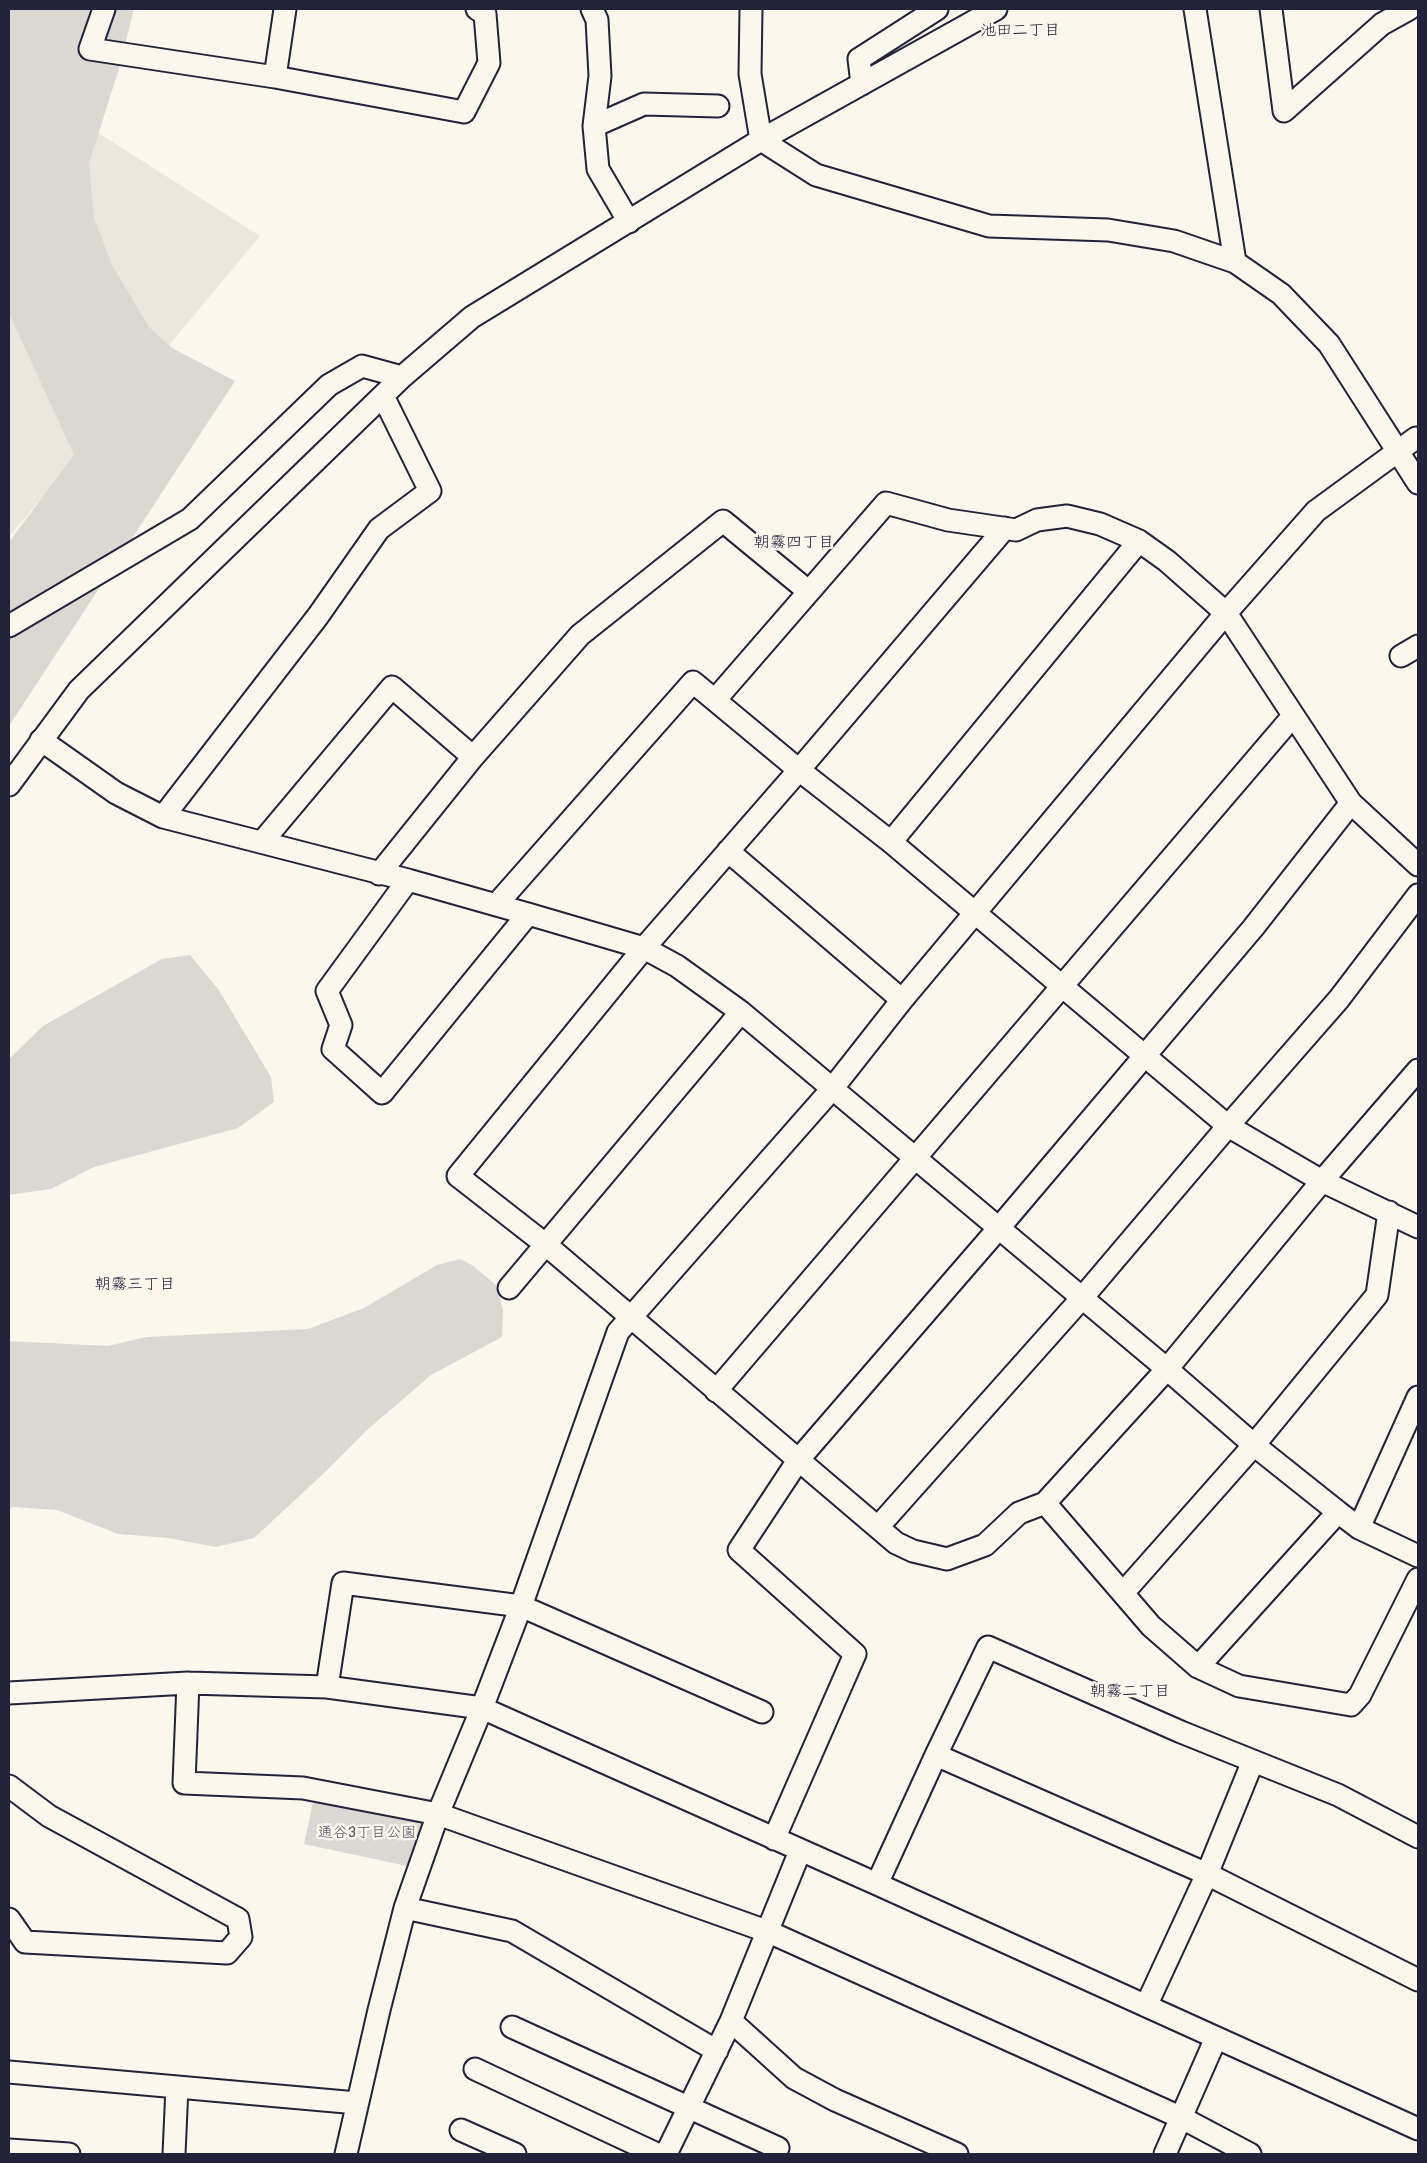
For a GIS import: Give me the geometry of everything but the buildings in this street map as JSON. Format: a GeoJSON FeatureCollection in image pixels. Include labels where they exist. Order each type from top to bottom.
{"type":"FeatureCollection","features":[{"type":"Feature","properties":{"kind":"street"},"geometry":{"type":"LineString","coordinates":[[104,9],[90,49],[275,77],[464,112],[489,64],[484,14],[477,9]]}},
{"type":"Feature","properties":{"kind":"street"},"geometry":{"type":"LineString","coordinates":[[275,77],[285,9]]}},
{"type":"Feature","properties":{"kind":"street"},"geometry":{"type":"LineString","coordinates":[[592,9],[597,20],[600,76],[594,126],[598,169],[629,222]]}},
{"type":"Feature","properties":{"kind":"street"},"geometry":{"type":"LineString","coordinates":[[751,9],[750,74],[760,140],[816,175],[990,226],[1108,230],[1174,242],[1235,262],[1281,294],[1329,344],[1418,483]]}},
{"type":"Feature","properties":{"kind":"street"},"geometry":{"type":"LineString","coordinates":[[862,84],[859,59],[937,9]]}},
{"type":"Feature","properties":{"kind":"street"},"geometry":{"type":"LineString","coordinates":[[9,785],[79,690],[402,377],[472,317],[760,140],[996,9]]}},
{"type":"Feature","properties":{"kind":"street"},"geometry":{"type":"LineString","coordinates":[[1195,9],[1235,262]]}},
{"type":"Feature","properties":{"kind":"street"},"geometry":{"type":"LineString","coordinates":[[1270,9],[1284,111],[1382,24],[1409,9]]}},
{"type":"Feature","properties":{"kind":"street"},"geometry":{"type":"LineString","coordinates":[[594,126],[644,104],[718,106]]}},
{"type":"Feature","properties":{"kind":"street"},"geometry":{"type":"LineString","coordinates":[[9,626],[190,519],[328,385],[362,366],[402,377]]}},
{"type":"Feature","properties":{"kind":"street"},"geometry":{"type":"LineString","coordinates":[[163,817],[318,616],[379,529],[430,491],[383,396]]}},
{"type":"Feature","properties":{"kind":"street"},"geometry":{"type":"LineString","coordinates":[[346,2154],[405,1908],[438,1814],[482,1708],[521,1606],[618,1332],[832,1088],[902,1000],[977,913],[1226,613],[1316,511],[1416,438]]}},
{"type":"Feature","properties":{"kind":"street"},"geometry":{"type":"LineString","coordinates":[[716,700],[808,591],[886,503],[948,520],[1016,530],[1037,520],[1067,516],[1100,524],[1139,541],[1167,561],[1226,613],[1351,803],[1418,865]]}},
{"type":"Feature","properties":{"kind":"street"},"geometry":{"type":"LineString","coordinates":[[379,874],[473,757],[580,635],[722,521],[808,591]]}},
{"type":"Feature","properties":{"kind":"street"},"geometry":{"type":"LineString","coordinates":[[1005,528],[799,770],[644,948],[458,1176],[544,1244],[896,1543],[913,1551],[947,1558],[985,1545],[1019,1513],[1045,1503],[1167,1368],[1322,1181],[1418,1070]]}},
{"type":"Feature","properties":{"kind":"street"},"geometry":{"type":"LineString","coordinates":[[891,842],[1139,541]]}},
{"type":"Feature","properties":{"kind":"street"},"geometry":{"type":"LineString","coordinates":[[496,906],[693,682],[977,913],[1228,1126],[1322,1181],[1418,1227]]}},
{"type":"Feature","properties":{"kind":"street"},"geometry":{"type":"LineString","coordinates":[[262,842],[392,687],[473,757]]}},
{"type":"Feature","properties":{"kind":"street"},"geometry":{"type":"LineString","coordinates":[[716,1391],[1293,716]]}},
{"type":"Feature","properties":{"kind":"street"},"geometry":{"type":"LineString","coordinates":[[41,740],[116,793],[163,817],[408,880],[528,914],[644,948],[677,966],[740,1012],[1167,1368],[1254,1445],[1338,1512],[1359,1528],[1418,1556]]}},
{"type":"Feature","properties":{"kind":"street"},"geometry":{"type":"LineString","coordinates":[[774,1839],[855,1654],[739,1550],[799,1459],[998,1229],[1253,928],[1351,803]]}},
{"type":"Feature","properties":{"kind":"street"},"geometry":{"type":"LineString","coordinates":[[728,850],[902,1000]]}},
{"type":"Feature","properties":{"kind":"street"},"geometry":{"type":"LineString","coordinates":[[408,880],[327,991],[341,1024],[333,1049],[382,1093],[528,914]]}},
{"type":"Feature","properties":{"kind":"street"},"geometry":{"type":"LineString","coordinates":[[878,1527],[1082,1298],[1339,998],[1418,895]]}},
{"type":"Feature","properties":{"kind":"street"},"geometry":{"type":"LineString","coordinates":[[509,1288],[740,1012]]}},
{"type":"Feature","properties":{"kind":"street"},"geometry":{"type":"LineString","coordinates":[[1123,1593],[1254,1445],[1377,1295],[1389,1212]]}},
{"type":"Feature","properties":{"kind":"street"},"geometry":{"type":"LineString","coordinates":[[1359,1528],[1418,1397]]}},
{"type":"Feature","properties":{"kind":"street"},"geometry":{"type":"LineString","coordinates":[[1045,1503],[1151,1626],[1198,1668],[1240,1686],[1351,1705],[1360,1696],[1418,1579]]}},
{"type":"Feature","properties":{"kind":"street"},"geometry":{"type":"LineString","coordinates":[[1198,1668],[1338,1512]]}},
{"type":"Feature","properties":{"kind":"street"},"geometry":{"type":"LineString","coordinates":[[327,1687],[343,1583],[521,1606],[762,1712]]}},
{"type":"Feature","properties":{"kind":"street"},"geometry":{"type":"LineString","coordinates":[[877,1884],[988,1647],[1180,1732],[1338,1795],[1418,1837]]}},
{"type":"Feature","properties":{"kind":"street"},"geometry":{"type":"LineString","coordinates":[[188,1683],[184,1782],[303,1788],[438,1814],[769,1932],[1182,2118],[1250,2154]]}},
{"type":"Feature","properties":{"kind":"street"},"geometry":{"type":"LineString","coordinates":[[9,1693],[188,1683],[327,1687],[482,1708],[877,1884],[1418,2130]]}},
{"type":"Feature","properties":{"kind":"street"},"geometry":{"type":"LineString","coordinates":[[936,1755],[1208,1874],[1418,1980]]}},
{"type":"Feature","properties":{"kind":"street"},"geometry":{"type":"LineString","coordinates":[[1146,2006],[1208,1874],[1253,1761]]}},
{"type":"Feature","properties":{"kind":"street"},"geometry":{"type":"LineString","coordinates":[[9,1786],[49,1816],[238,1919],[241,1937],[227,1953],[25,1942],[9,1919]]}},
{"type":"Feature","properties":{"kind":"street"},"geometry":{"type":"LineString","coordinates":[[666,2154],[732,2021],[800,1851]]}},
{"type":"Feature","properties":{"kind":"street"},"geometry":{"type":"LineString","coordinates":[[405,1908],[512,1931],[717,2051]]}},
{"type":"Feature","properties":{"kind":"street"},"geometry":{"type":"LineString","coordinates":[[732,2021],[794,2078],[835,2100],[957,2154]]}},
{"type":"Feature","properties":{"kind":"street"},"geometry":{"type":"LineString","coordinates":[[512,2027],[778,2148]]}},
{"type":"Feature","properties":{"kind":"street"},"geometry":{"type":"LineString","coordinates":[[1165,2154],[1216,2038]]}},
{"type":"Feature","properties":{"kind":"street"},"geometry":{"type":"LineString","coordinates":[[475,2069],[657,2154]]}},
{"type":"Feature","properties":{"kind":"street"},"geometry":{"type":"LineString","coordinates":[[9,2072],[357,2103]]}},
{"type":"Feature","properties":{"kind":"street"},"geometry":{"type":"LineString","coordinates":[[174,2154],[177,2087]]}},
{"type":"Feature","properties":{"kind":"street"},"geometry":{"type":"LineString","coordinates":[[461,2130],[515,2154]]}},
{"type":"Feature","properties":{"kind":"street"},"geometry":{"type":"LineString","coordinates":[[9,2150],[69,2154]]}},
{"type":"Feature","properties":{"kind":"shaded area"},"geometry":{"type":"Polygon","coordinates":[[[9,76],[260,236],[9,537],[9,76]]]}},
{"type":"Feature","properties":{"kind":"green space"},"geometry":{"type":"Polygon","coordinates":[[[9,9],[134,9],[118,72],[89,163],[94,218],[112,265],[149,327],[172,348],[235,381],[9,726],[9,542],[74,455],[9,313],[9,9]]]}},
{"type":"Feature","properties":{"kind":"green space"},"geometry":{"type":"Polygon","coordinates":[[[190,955],[218,989],[271,1077],[274,1102],[238,1128],[94,1167],[51,1189],[9,1195],[9,1059],[43,1026],[162,959],[190,955]]]}},
{"type":"Feature","properties":{"kind":"green space"},"geometry":{"type":"Polygon","coordinates":[[[460,1259],[472,1265],[496,1285],[503,1310],[502,1337],[431,1375],[366,1431],[254,1538],[216,1547],[168,1538],[118,1534],[57,1510],[12,1507],[9,1510],[9,1341],[108,1346],[146,1337],[308,1329],[364,1308],[437,1265],[460,1259]]]}},
{"type":"Feature","properties":{"kind":"green space","name":"通谷3丁目公園"},"geometry":{"type":"Polygon","coordinates":[[[314,1798],[424,1822],[407,1866],[304,1844],[314,1798]]]}},
{"type":"Feature","properties":{"kind":"district","name":"池田二丁目"},"geometry":{"type":"Point","coordinates":[1020,31]}},
{"type":"Feature","properties":{"kind":"district","name":"朝霧四丁目"},"geometry":{"type":"Point","coordinates":[794,543]}},
{"type":"Feature","properties":{"kind":"district","name":"朝霧三丁目"},"geometry":{"type":"Point","coordinates":[135,1285]}},
{"type":"Feature","properties":{"kind":"district","name":"朝霧二丁目"},"geometry":{"type":"Point","coordinates":[1130,1692]}}]}
